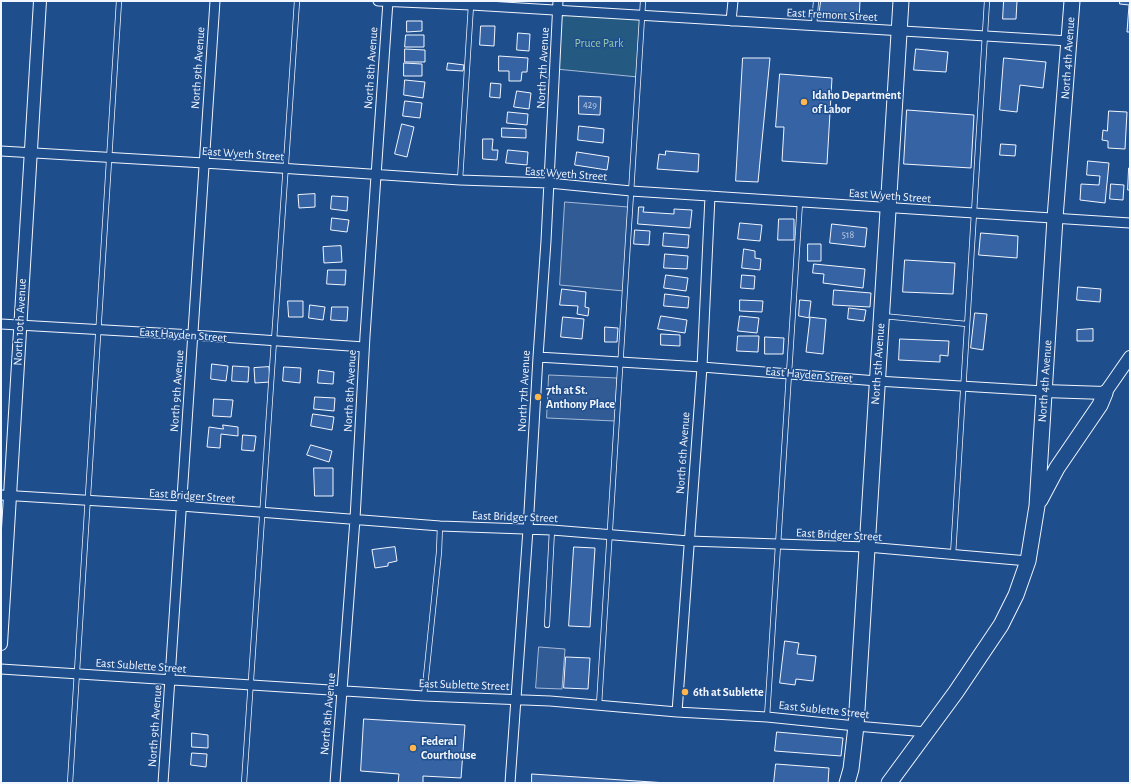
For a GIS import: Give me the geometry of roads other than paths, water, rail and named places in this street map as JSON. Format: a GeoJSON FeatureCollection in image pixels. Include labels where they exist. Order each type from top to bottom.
{"type":"FeatureCollection","features":[{"type":"Feature","properties":{"kind":"main road","name":"North 5th Avenue"},"geometry":{"type":"LineString","coordinates":[[847,783],[851,770],[856,726],[901,1]]}},
{"type":"Feature","properties":{"kind":"main road","name":"North 4th Avenue"},"geometry":{"type":"LineString","coordinates":[[889,783],[956,692],[1001,625],[1016,594],[1028,561],[1037,506],[1055,218],[1072,1]]}},
{"type":"Feature","properties":{"kind":"main road"},"geometry":{"type":"LineString","coordinates":[[1037,506],[1057,468],[1100,405],[1105,393]]}},
{"type":"Feature","properties":{"kind":"street","name":"North 10th Avenue"},"geometry":{"type":"LineString","coordinates":[[1,644],[6,496],[20,326],[40,1]]}},
{"type":"Feature","properties":{"kind":"street","name":"North 9th Avenue"},"geometry":{"type":"LineString","coordinates":[[163,783],[214,1]]}},
{"type":"Feature","properties":{"kind":"street","name":"East Fremont Street"},"geometry":{"type":"LineString","coordinates":[[384,1],[471,3],[558,11],[1069,41]]}},
{"type":"Feature","properties":{"kind":"street","name":"North 8th Avenue"},"geometry":{"type":"LineString","coordinates":[[335,783],[355,519],[364,347],[376,175],[384,1]]}},
{"type":"Feature","properties":{"kind":"street","name":"North 7th Avenue"},"geometry":{"type":"LineString","coordinates":[[510,783],[528,529],[549,184],[558,1]]}},
{"type":"Feature","properties":{"kind":"street"},"geometry":{"type":"LineString","coordinates":[[731,21],[733,1]]}},
{"type":"Feature","properties":{"kind":"street","name":"East Wyeth Street"},"geometry":{"type":"LineString","coordinates":[[1,151],[376,175],[549,184],[631,191],[1130,223]]}},
{"type":"Feature","properties":{"kind":"street","name":"North 6th Avenue"},"geometry":{"type":"LineString","coordinates":[[678,712],[702,367],[710,196]]}},
{"type":"Feature","properties":{"kind":"street","name":"East Hayden Street"},"geometry":{"type":"LineString","coordinates":[[1,324],[364,347]]}},
{"type":"Feature","properties":{"kind":"street","name":"East Hayden Street"},"geometry":{"type":"LineString","coordinates":[[538,357],[964,386],[1105,393]]}},
{"type":"Feature","properties":{"kind":"street"},"geometry":{"type":"LineString","coordinates":[[1105,393],[1130,358]]}},
{"type":"Feature","properties":{"kind":"street","name":"East Bridger Street"},"geometry":{"type":"LineString","coordinates":[[6,496],[181,506],[440,526],[552,530],[689,541],[867,547],[1028,561]]}},
{"type":"Feature","properties":{"kind":"street","name":"East Sublette Street"},"geometry":{"type":"LineString","coordinates":[[1,669],[424,696],[517,699],[678,712],[767,717],[926,732]]}},
{"type":"Feature","properties":{"kind":"lane"},"geometry":{"type":"LineString","coordinates":[[70,783],[119,1]]}},
{"type":"Feature","properties":{"kind":"lane"},"geometry":{"type":"LineString","coordinates":[[244,783],[297,1]]}},
{"type":"Feature","properties":{"kind":"lane"},"geometry":{"type":"LineString","coordinates":[[599,705],[643,1]]}},
{"type":"Feature","properties":{"kind":"lane"},"geometry":{"type":"LineString","coordinates":[[814,26],[816,1]]}},
{"type":"Feature","properties":{"kind":"lane"},"geometry":{"type":"LineString","coordinates":[[953,555],[987,1]]}},
{"type":"Feature","properties":{"kind":"lane"},"geometry":{"type":"LineString","coordinates":[[460,180],[471,3]]}},
{"type":"Feature","properties":{"kind":"lane"},"geometry":{"type":"LineString","coordinates":[[767,717],[800,202]]}},
{"type":"Feature","properties":{"kind":"lane"},"geometry":{"type":"LineString","coordinates":[[881,316],[967,324]]}},
{"type":"Feature","properties":{"kind":"lane"},"geometry":{"type":"LineString","coordinates":[[424,696],[439,552],[440,526]]}},
{"type":"Feature","properties":{"kind":"lane"},"geometry":{"type":"LineString","coordinates":[[547,625],[552,530]]}},
{"type":"Feature","properties":{"kind":"place","name":"Idaho Department of Labor"},"geometry":{"type":"Point","coordinates":[804,102]}},
{"type":"Feature","properties":{"kind":"place","name":"7th at St. Anthony Place"},"geometry":{"type":"Point","coordinates":[538,397]}},
{"type":"Feature","properties":{"kind":"place","name":"6th at Sublette"},"geometry":{"type":"Point","coordinates":[685,692]}},
{"type":"Feature","properties":{"kind":"place","name":"Federal Courthouse"},"geometry":{"type":"Point","coordinates":[413,748]}},
{"type":"Feature","properties":{"kind":"park label","name":"Pruce Park"},"geometry":{"type":"Point","coordinates":[599,43]}}]}
